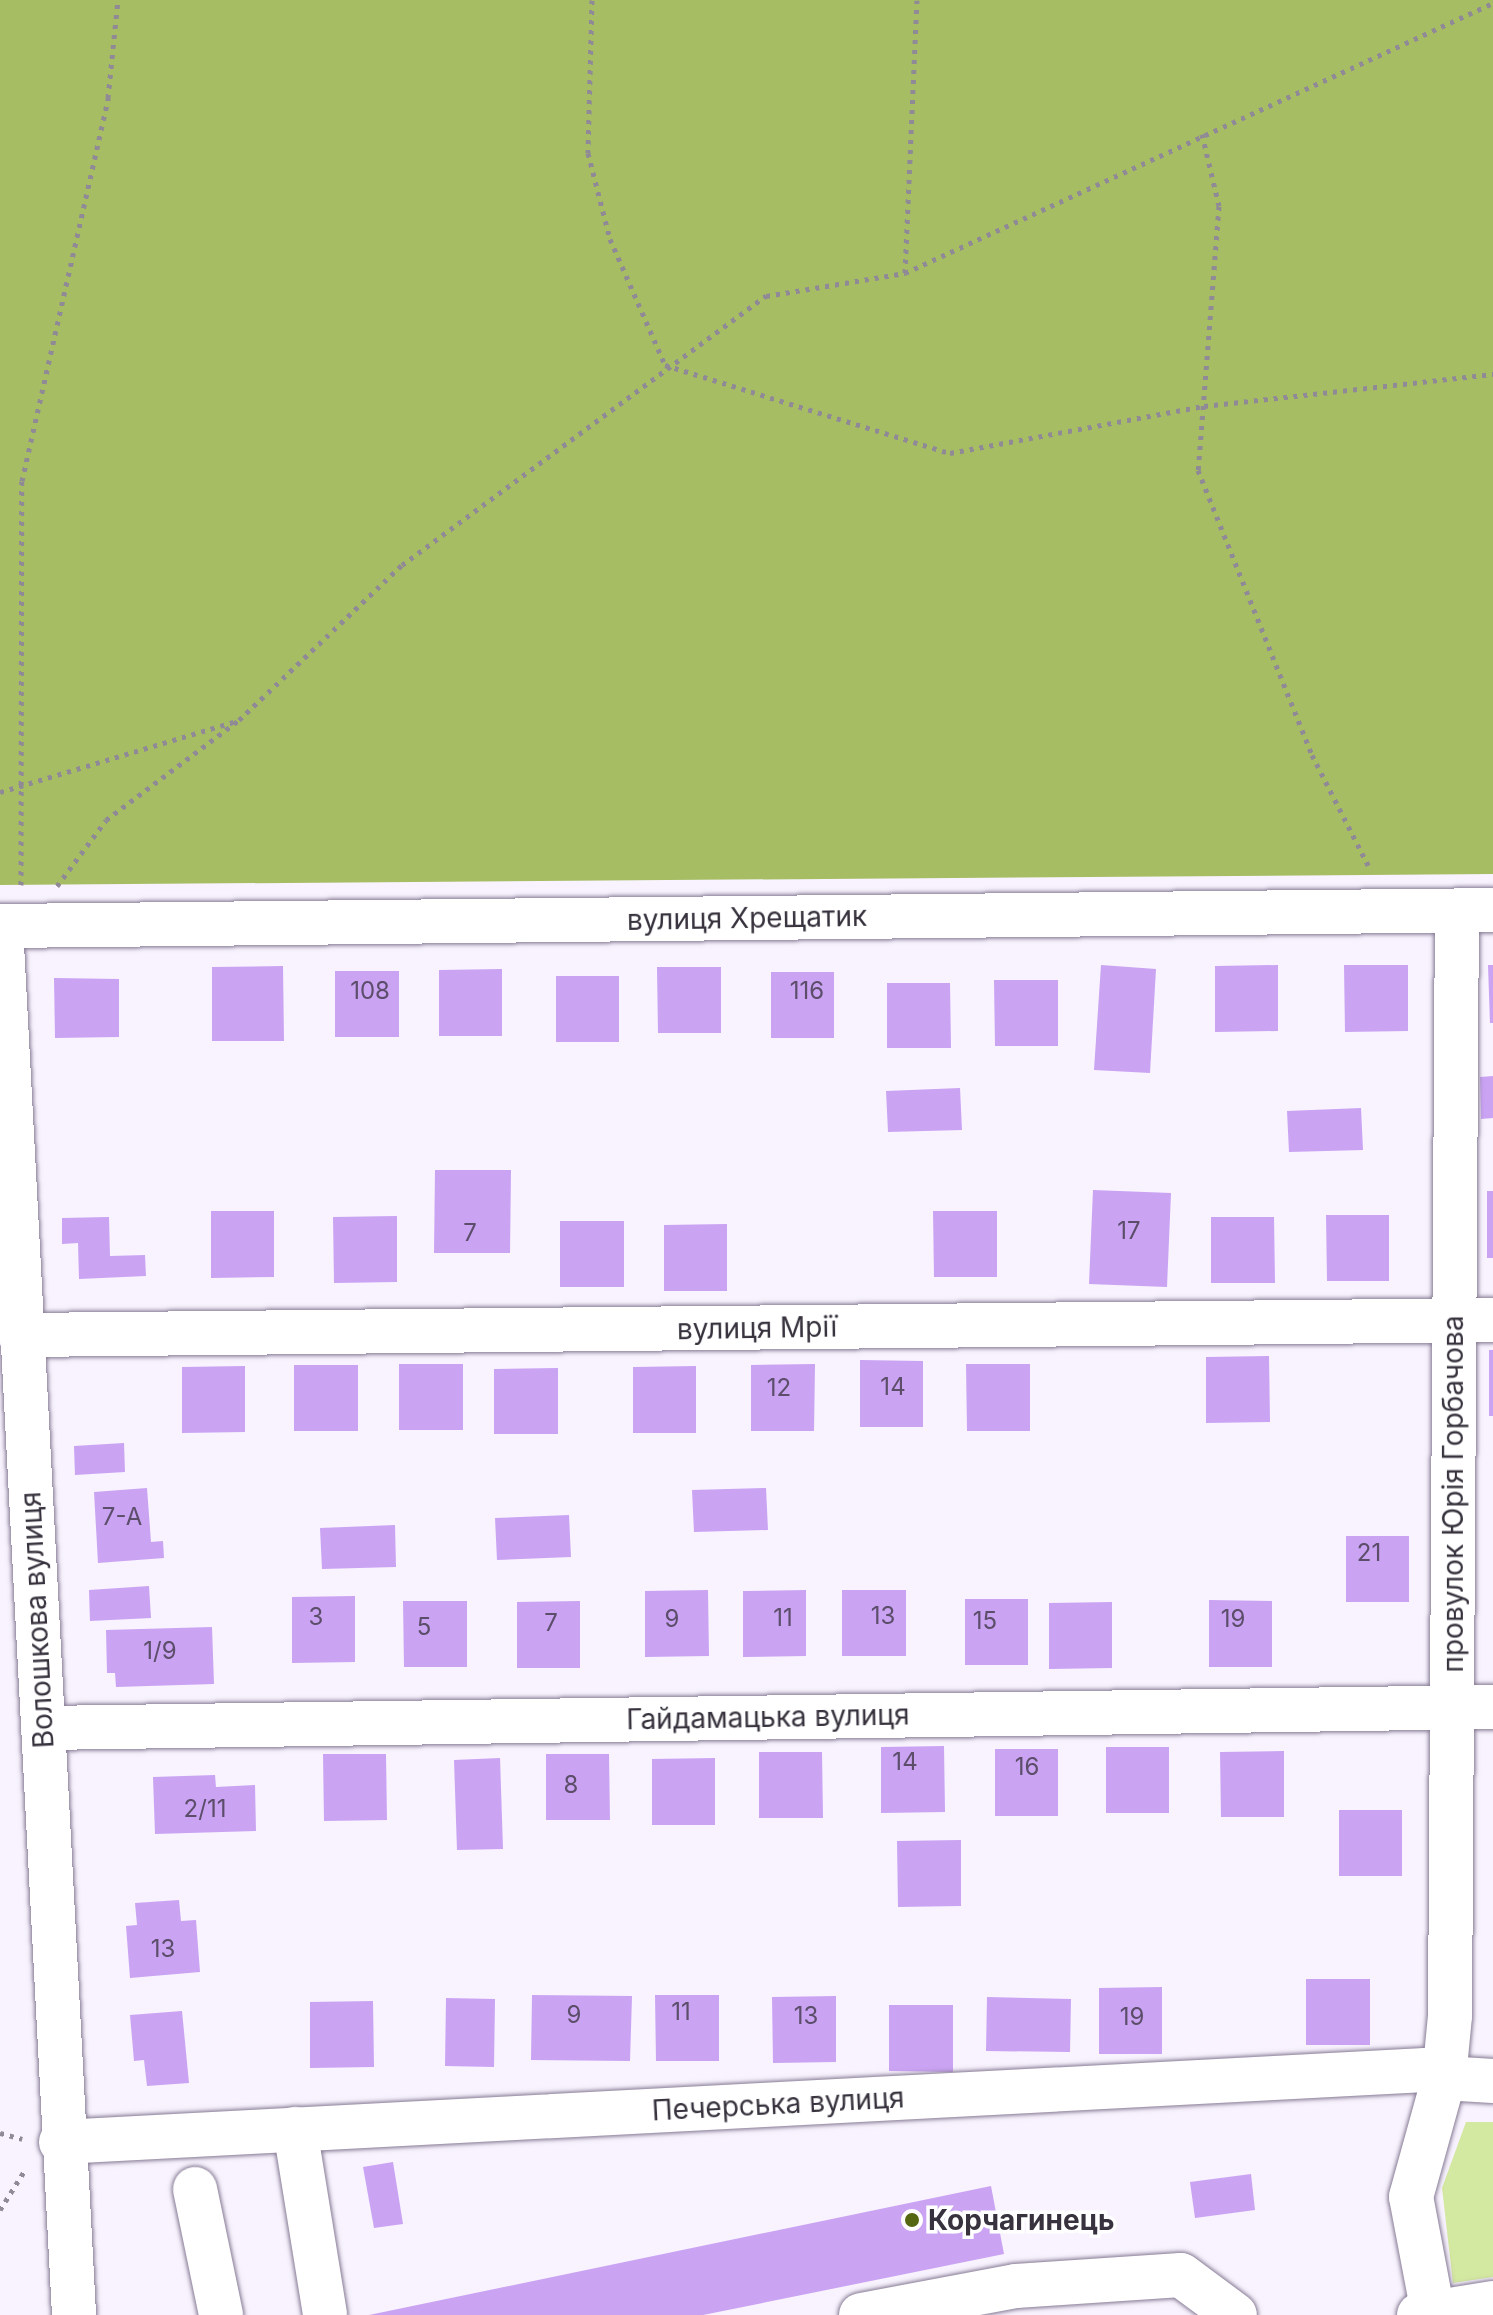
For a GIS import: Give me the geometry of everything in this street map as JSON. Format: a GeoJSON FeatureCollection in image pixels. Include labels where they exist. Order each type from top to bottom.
{"type":"FeatureCollection","features":[{"type":"Feature","properties":{"kind":"street","name":"вулиця Хрещатик"},"geometry":{"type":"LineString","coordinates":[[11,926],[1475,910]]}},
{"type":"Feature","properties":{"kind":"street","name":"провулок Юрія Горбачова"},"geometry":{"type":"LineString","coordinates":[[1452,2311],[1411,2197],[1444,2078],[1473,1707],[1475,910]]}},
{"type":"Feature","properties":{"kind":"street","name":"Волошкова вулиця"},"geometry":{"type":"LineString","coordinates":[[11,926],[20,1335],[43,1728],[61,2142],[74,2315]]}},
{"type":"Feature","properties":{"kind":"street","name":"вулиця Мрії"},"geometry":{"type":"LineString","coordinates":[[20,1335],[1473,1320]]}},
{"type":"Feature","properties":{"kind":"street","name":"Гайдамацька вулиця"},"geometry":{"type":"LineString","coordinates":[[43,1728],[1473,1707]]}},
{"type":"Feature","properties":{"kind":"street","name":"Печерська вулиця"},"geometry":{"type":"LineString","coordinates":[[61,2142],[1425,2070],[1444,2078],[1493,2081]]}},
{"type":"Feature","properties":{"kind":"street"},"geometry":{"type":"LineString","coordinates":[[295,2129],[325,2315]]}},
{"type":"Feature","properties":{"kind":"street"},"geometry":{"type":"LineString","coordinates":[[195,2189],[221,2315]]}},
{"type":"Feature","properties":{"kind":"street"},"geometry":{"type":"LineString","coordinates":[[861,2315],[1016,2286],[1181,2275],[1235,2315]]}},
{"type":"Feature","properties":{"kind":"path"},"geometry":{"type":"LineString","coordinates":[[11,926],[24,867],[22,481],[108,98],[118,0]]}},
{"type":"Feature","properties":{"kind":"path"},"geometry":{"type":"LineString","coordinates":[[592,0],[588,153],[610,239],[665,365],[950,453],[1204,406],[1493,374]]}},
{"type":"Feature","properties":{"kind":"path"},"geometry":{"type":"LineString","coordinates":[[905,273],[917,0]]}},
{"type":"Feature","properties":{"kind":"path"},"geometry":{"type":"LineString","coordinates":[[11,926],[106,820],[239,720],[402,565],[665,365],[766,296],[905,273],[1493,3]]}},
{"type":"Feature","properties":{"kind":"path"},"geometry":{"type":"LineString","coordinates":[[1202,134],[1219,206],[1198,470],[1312,755],[1391,912]]}},
{"type":"Feature","properties":{"kind":"path"},"geometry":{"type":"LineString","coordinates":[[0,792],[239,720]]}},
{"type":"Feature","properties":{"kind":"green space"},"geometry":{"type":"Polygon","coordinates":[[[0,0],[1493,0],[1493,874],[0,885],[0,0]]]}},
{"type":"Feature","properties":{"kind":"green space"},"geometry":{"type":"Polygon","coordinates":[[[1466,2122],[1493,2122],[1493,2277],[1453,2283],[1442,2188],[1466,2122]]]}},
{"type":"Feature","properties":{"kind":"building"},"geometry":{"type":"Polygon","coordinates":[[[1101,965],[1156,969],[1150,1073],[1094,1070],[1101,965]]]}},
{"type":"Feature","properties":{"kind":"building"},"geometry":{"type":"Polygon","coordinates":[[[1278,965],[1278,1031],[1215,1032],[1215,966],[1278,965]]]}},
{"type":"Feature","properties":{"kind":"building"},"geometry":{"type":"Polygon","coordinates":[[[1344,965],[1408,965],[1408,1031],[1345,1032],[1344,965]]]}},
{"type":"Feature","properties":{"kind":"building"},"geometry":{"type":"Polygon","coordinates":[[[1488,965],[1493,965],[1493,1023],[1490,1023],[1488,965]]]}},
{"type":"Feature","properties":{"kind":"building"},"geometry":{"type":"Polygon","coordinates":[[[283,966],[284,1041],[212,1041],[212,967],[283,966]]]}},
{"type":"Feature","properties":{"kind":"building"},"geometry":{"type":"Polygon","coordinates":[[[657,967],[721,967],[721,1033],[658,1033],[657,967]]]}},
{"type":"Feature","properties":{"kind":"building"},"geometry":{"type":"Polygon","coordinates":[[[502,969],[502,1036],[439,1036],[439,970],[502,969]]]}},
{"type":"Feature","properties":{"kind":"building"},"geometry":{"type":"Polygon","coordinates":[[[335,971],[399,971],[399,1037],[335,1037],[335,971]]]}},
{"type":"Feature","properties":{"kind":"building"},"geometry":{"type":"Polygon","coordinates":[[[771,972],[834,972],[834,1038],[771,1038],[771,972]]]}},
{"type":"Feature","properties":{"kind":"building"},"geometry":{"type":"Polygon","coordinates":[[[556,976],[619,976],[619,1042],[556,1042],[556,976]]]}},
{"type":"Feature","properties":{"kind":"building"},"geometry":{"type":"Polygon","coordinates":[[[54,978],[119,979],[119,1037],[55,1038],[54,978]]]}},
{"type":"Feature","properties":{"kind":"building"},"geometry":{"type":"Polygon","coordinates":[[[994,980],[1058,980],[1058,1046],[995,1046],[994,980]]]}},
{"type":"Feature","properties":{"kind":"building"},"geometry":{"type":"Polygon","coordinates":[[[887,983],[950,983],[951,1048],[887,1048],[887,983]]]}},
{"type":"Feature","properties":{"kind":"building"},"geometry":{"type":"Polygon","coordinates":[[[1493,1076],[1493,1118],[1481,1119],[1480,1077],[1493,1076]]]}},
{"type":"Feature","properties":{"kind":"building"},"geometry":{"type":"Polygon","coordinates":[[[960,1088],[962,1130],[888,1132],[886,1091],[960,1088]]]}},
{"type":"Feature","properties":{"kind":"building"},"geometry":{"type":"Polygon","coordinates":[[[1361,1108],[1363,1150],[1289,1152],[1287,1111],[1361,1108]]]}},
{"type":"Feature","properties":{"kind":"building"},"geometry":{"type":"Polygon","coordinates":[[[435,1170],[511,1170],[510,1253],[434,1253],[435,1170]]]}},
{"type":"Feature","properties":{"kind":"building"},"geometry":{"type":"Polygon","coordinates":[[[1093,1190],[1171,1193],[1167,1287],[1089,1284],[1093,1190]]]}},
{"type":"Feature","properties":{"kind":"building"},"geometry":{"type":"Polygon","coordinates":[[[1487,1191],[1493,1191],[1493,1258],[1487,1258],[1487,1191]]]}},
{"type":"Feature","properties":{"kind":"building"},"geometry":{"type":"Polygon","coordinates":[[[211,1211],[274,1211],[274,1277],[211,1278],[211,1211]]]}},
{"type":"Feature","properties":{"kind":"building"},"geometry":{"type":"Polygon","coordinates":[[[933,1211],[997,1211],[997,1277],[934,1277],[933,1211]]]}},
{"type":"Feature","properties":{"kind":"building"},"geometry":{"type":"Polygon","coordinates":[[[1326,1215],[1389,1215],[1389,1281],[1327,1281],[1326,1215]]]}},
{"type":"Feature","properties":{"kind":"building"},"geometry":{"type":"Polygon","coordinates":[[[397,1216],[397,1282],[334,1283],[333,1217],[397,1216]]]}},
{"type":"Feature","properties":{"kind":"building"},"geometry":{"type":"Polygon","coordinates":[[[109,1217],[110,1256],[145,1255],[146,1276],[79,1279],[78,1243],[62,1244],[62,1218],[109,1217]]]}},
{"type":"Feature","properties":{"kind":"building"},"geometry":{"type":"Polygon","coordinates":[[[1211,1217],[1274,1217],[1275,1283],[1211,1283],[1211,1217]]]}},
{"type":"Feature","properties":{"kind":"building"},"geometry":{"type":"Polygon","coordinates":[[[560,1221],[624,1221],[624,1287],[560,1287],[560,1221]]]}},
{"type":"Feature","properties":{"kind":"building"},"geometry":{"type":"Polygon","coordinates":[[[727,1224],[727,1291],[664,1291],[664,1225],[727,1224]]]}},
{"type":"Feature","properties":{"kind":"building"},"geometry":{"type":"Polygon","coordinates":[[[1489,1350],[1493,1350],[1493,1416],[1489,1416],[1489,1350]]]}},
{"type":"Feature","properties":{"kind":"building"},"geometry":{"type":"Polygon","coordinates":[[[1269,1356],[1270,1422],[1206,1423],[1206,1357],[1269,1356]]]}},
{"type":"Feature","properties":{"kind":"building"},"geometry":{"type":"Polygon","coordinates":[[[860,1360],[923,1361],[923,1427],[860,1427],[860,1360]]]}},
{"type":"Feature","properties":{"kind":"building"},"geometry":{"type":"Polygon","coordinates":[[[399,1364],[463,1364],[463,1430],[399,1430],[399,1364]]]}},
{"type":"Feature","properties":{"kind":"building"},"geometry":{"type":"Polygon","coordinates":[[[815,1364],[814,1431],[751,1431],[751,1365],[815,1364]]]}},
{"type":"Feature","properties":{"kind":"building"},"geometry":{"type":"Polygon","coordinates":[[[966,1364],[1030,1364],[1030,1431],[967,1431],[966,1364]]]}},
{"type":"Feature","properties":{"kind":"building"},"geometry":{"type":"Polygon","coordinates":[[[294,1365],[358,1365],[358,1431],[294,1431],[294,1365]]]}},
{"type":"Feature","properties":{"kind":"building"},"geometry":{"type":"Polygon","coordinates":[[[245,1366],[245,1432],[182,1433],[182,1367],[245,1366]]]}},
{"type":"Feature","properties":{"kind":"building"},"geometry":{"type":"Polygon","coordinates":[[[696,1366],[696,1433],[633,1433],[633,1367],[696,1366]]]}},
{"type":"Feature","properties":{"kind":"building"},"geometry":{"type":"Polygon","coordinates":[[[558,1368],[558,1434],[494,1434],[494,1369],[558,1368]]]}},
{"type":"Feature","properties":{"kind":"building"},"geometry":{"type":"Polygon","coordinates":[[[124,1443],[125,1472],[75,1475],[74,1446],[124,1443]]]}},
{"type":"Feature","properties":{"kind":"building"},"geometry":{"type":"Polygon","coordinates":[[[147,1488],[151,1542],[163,1541],[164,1558],[98,1563],[94,1492],[147,1488]]]}},
{"type":"Feature","properties":{"kind":"building"},"geometry":{"type":"Polygon","coordinates":[[[766,1488],[768,1530],[694,1532],[692,1490],[766,1488]]]}},
{"type":"Feature","properties":{"kind":"building"},"geometry":{"type":"Polygon","coordinates":[[[569,1515],[571,1557],[497,1560],[495,1518],[569,1515]]]}},
{"type":"Feature","properties":{"kind":"building"},"geometry":{"type":"Polygon","coordinates":[[[395,1525],[396,1567],[322,1569],[320,1528],[395,1525]]]}},
{"type":"Feature","properties":{"kind":"building"},"geometry":{"type":"Polygon","coordinates":[[[1346,1536],[1409,1536],[1409,1602],[1346,1602],[1346,1536]]]}},
{"type":"Feature","properties":{"kind":"building"},"geometry":{"type":"Polygon","coordinates":[[[149,1586],[151,1618],[90,1621],[89,1590],[149,1586]]]}},
{"type":"Feature","properties":{"kind":"building"},"geometry":{"type":"Polygon","coordinates":[[[708,1590],[709,1656],[645,1657],[645,1591],[708,1590]]]}},
{"type":"Feature","properties":{"kind":"building"},"geometry":{"type":"Polygon","coordinates":[[[806,1590],[806,1656],[743,1657],[743,1591],[806,1590]]]}},
{"type":"Feature","properties":{"kind":"building"},"geometry":{"type":"Polygon","coordinates":[[[842,1590],[906,1590],[906,1656],[842,1656],[842,1590]]]}},
{"type":"Feature","properties":{"kind":"building"},"geometry":{"type":"Polygon","coordinates":[[[355,1596],[355,1662],[292,1663],[292,1597],[355,1596]]]}},
{"type":"Feature","properties":{"kind":"building"},"geometry":{"type":"Polygon","coordinates":[[[965,1599],[1028,1599],[1028,1665],[965,1665],[965,1599]]]}},
{"type":"Feature","properties":{"kind":"building"},"geometry":{"type":"Polygon","coordinates":[[[1209,1600],[1272,1601],[1272,1667],[1209,1667],[1209,1600]]]}},
{"type":"Feature","properties":{"kind":"building"},"geometry":{"type":"Polygon","coordinates":[[[403,1601],[467,1601],[467,1667],[404,1667],[403,1601]]]}},
{"type":"Feature","properties":{"kind":"building"},"geometry":{"type":"Polygon","coordinates":[[[580,1601],[580,1668],[517,1668],[517,1602],[580,1601]]]}},
{"type":"Feature","properties":{"kind":"building"},"geometry":{"type":"Polygon","coordinates":[[[1112,1602],[1112,1668],[1049,1669],[1049,1603],[1112,1602]]]}},
{"type":"Feature","properties":{"kind":"building"},"geometry":{"type":"Polygon","coordinates":[[[212,1627],[214,1684],[116,1687],[115,1673],[107,1673],[106,1630],[212,1627]]]}},
{"type":"Feature","properties":{"kind":"building"},"geometry":{"type":"Polygon","coordinates":[[[944,1746],[945,1812],[881,1813],[881,1747],[944,1746]]]}},
{"type":"Feature","properties":{"kind":"building"},"geometry":{"type":"Polygon","coordinates":[[[1106,1747],[1169,1747],[1169,1813],[1106,1813],[1106,1747]]]}},
{"type":"Feature","properties":{"kind":"building"},"geometry":{"type":"Polygon","coordinates":[[[995,1749],[1058,1749],[1058,1816],[995,1816],[995,1749]]]}},
{"type":"Feature","properties":{"kind":"building"},"geometry":{"type":"Polygon","coordinates":[[[1284,1751],[1284,1817],[1221,1817],[1220,1752],[1284,1751]]]}},
{"type":"Feature","properties":{"kind":"building"},"geometry":{"type":"Polygon","coordinates":[[[759,1752],[822,1752],[823,1818],[759,1818],[759,1752]]]}},
{"type":"Feature","properties":{"kind":"building"},"geometry":{"type":"Polygon","coordinates":[[[323,1754],[386,1754],[387,1820],[324,1821],[323,1754]]]}},
{"type":"Feature","properties":{"kind":"building"},"geometry":{"type":"Polygon","coordinates":[[[546,1754],[609,1754],[610,1820],[546,1820],[546,1754]]]}},
{"type":"Feature","properties":{"kind":"building"},"geometry":{"type":"Polygon","coordinates":[[[500,1758],[503,1849],[457,1850],[454,1760],[500,1758]]]}},
{"type":"Feature","properties":{"kind":"building"},"geometry":{"type":"Polygon","coordinates":[[[715,1758],[715,1825],[652,1825],[652,1759],[715,1758]]]}},
{"type":"Feature","properties":{"kind":"building"},"geometry":{"type":"Polygon","coordinates":[[[215,1775],[216,1787],[255,1785],[256,1831],[155,1834],[153,1777],[215,1775]]]}},
{"type":"Feature","properties":{"kind":"building"},"geometry":{"type":"Polygon","coordinates":[[[1339,1810],[1402,1810],[1402,1876],[1339,1876],[1339,1810]]]}},
{"type":"Feature","properties":{"kind":"building"},"geometry":{"type":"Polygon","coordinates":[[[961,1840],[961,1906],[898,1907],[897,1841],[961,1840]]]}},
{"type":"Feature","properties":{"kind":"building"},"geometry":{"type":"Polygon","coordinates":[[[179,1900],[181,1921],[196,1920],[200,1972],[130,1978],[126,1926],[137,1925],[135,1903],[179,1900]]]}},
{"type":"Feature","properties":{"kind":"building"},"geometry":{"type":"Polygon","coordinates":[[[1306,1979],[1370,1979],[1370,2045],[1306,2045],[1306,1979]]]}},
{"type":"Feature","properties":{"kind":"building"},"geometry":{"type":"Polygon","coordinates":[[[1162,1987],[1162,2054],[1099,2054],[1099,1988],[1162,1987]]]}},
{"type":"Feature","properties":{"kind":"building"},"geometry":{"type":"Polygon","coordinates":[[[532,1995],[632,1996],[630,2061],[531,2060],[532,1995]]]}},
{"type":"Feature","properties":{"kind":"building"},"geometry":{"type":"Polygon","coordinates":[[[655,1995],[719,1995],[719,2061],[656,2061],[655,1995]]]}},
{"type":"Feature","properties":{"kind":"building"},"geometry":{"type":"Polygon","coordinates":[[[836,1996],[836,2062],[773,2063],[772,1997],[836,1996]]]}},
{"type":"Feature","properties":{"kind":"building"},"geometry":{"type":"Polygon","coordinates":[[[987,1997],[1071,1999],[1070,2052],[986,2051],[987,1997]]]}},
{"type":"Feature","properties":{"kind":"building"},"geometry":{"type":"Polygon","coordinates":[[[446,1998],[495,1999],[494,2067],[445,2066],[446,1998]]]}},
{"type":"Feature","properties":{"kind":"building"},"geometry":{"type":"Polygon","coordinates":[[[373,2001],[374,2067],[310,2068],[310,2002],[373,2001]]]}},
{"type":"Feature","properties":{"kind":"building"},"geometry":{"type":"Polygon","coordinates":[[[889,2005],[953,2005],[953,2072],[889,2071],[889,2005]]]}},
{"type":"Feature","properties":{"kind":"building"},"geometry":{"type":"Polygon","coordinates":[[[182,2011],[189,2083],[147,2086],[144,2060],[134,2061],[130,2015],[182,2011]]]}},
{"type":"Feature","properties":{"kind":"building"},"geometry":{"type":"Polygon","coordinates":[[[393,2162],[403,2224],[374,2228],[363,2167],[393,2162]]]}},
{"type":"Feature","properties":{"kind":"building"},"geometry":{"type":"Polygon","coordinates":[[[1251,2174],[1255,2210],[1195,2218],[1190,2182],[1251,2174]]]}},
{"type":"Feature","properties":{"kind":"building","name":"Корчагинець"},"geometry":{"type":"Polygon","coordinates":[[[991,2186],[1004,2254],[703,2315],[369,2315],[991,2186]]]}},
{"type":"Feature","properties":{"kind":"place","name":"Корчагинець"},"geometry":{"type":"Point","coordinates":[912,2220]}}]}
